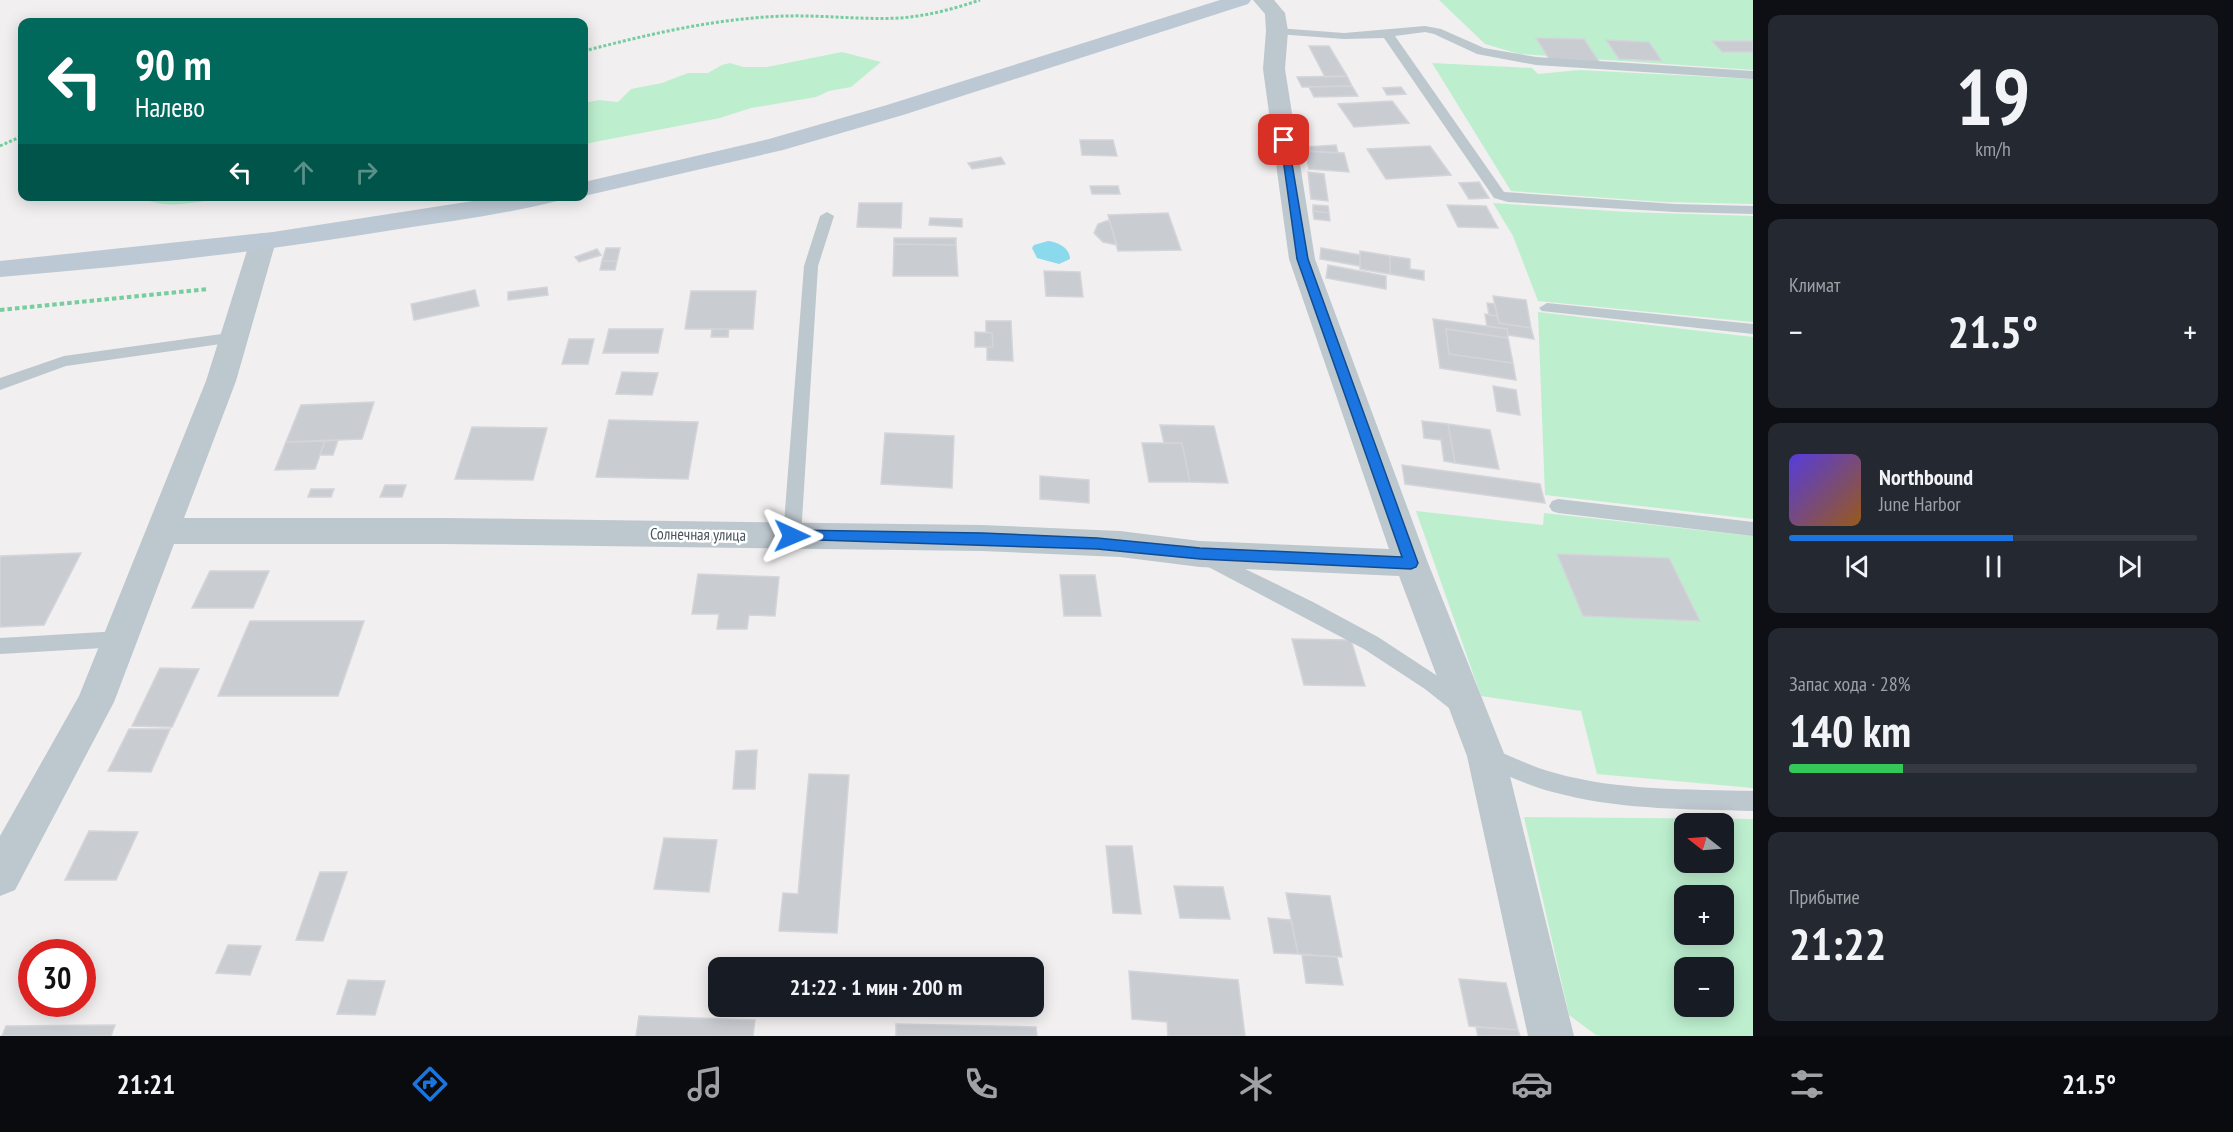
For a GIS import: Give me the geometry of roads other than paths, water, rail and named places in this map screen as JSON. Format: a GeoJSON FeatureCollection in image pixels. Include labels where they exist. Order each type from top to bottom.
{"type":"FeatureCollection","features":[{"type":"Feature","properties":{"kind":"main road"},"geometry":{"type":"LineString","coordinates":[[588,188],[797,138],[905,107],[1241,0]]}},
{"type":"Feature","properties":{"kind":"main road"},"geometry":{"type":"LineString","coordinates":[[0,269],[114,259],[263,241],[383,225],[520,201]]}},
{"type":"Feature","properties":{"kind":"street"},"geometry":{"type":"LineString","coordinates":[[1263,0],[1275,13],[1277,31],[1274,69],[1302,259],[1411,563],[1486,756],[1551,1036]]}},
{"type":"Feature","properties":{"kind":"street"},"geometry":{"type":"LineString","coordinates":[[0,876],[95,702],[163,531],[236,337],[263,241]]}},
{"type":"Feature","properties":{"kind":"street","name":"Солнечная улица"},"geometry":{"type":"LineString","coordinates":[[163,531],[444,531],[982,538],[1109,544],[1200,554],[1411,563]]}},
{"type":"Feature","properties":{"kind":"lane"},"geometry":{"type":"LineString","coordinates":[[1277,31],[1334,35],[1387,34],[1425,29],[1437,31],[1481,51],[1536,61],[1753,75]]}},
{"type":"Feature","properties":{"kind":"lane"},"geometry":{"type":"LineString","coordinates":[[1387,34],[1499,195],[1508,198],[1675,208],[1753,210]]}},
{"type":"Feature","properties":{"kind":"lane"},"geometry":{"type":"LineString","coordinates":[[792,536],[811,266],[827,216]]}},
{"type":"Feature","properties":{"kind":"lane"},"geometry":{"type":"LineString","coordinates":[[1547,308],[1753,329]]}},
{"type":"Feature","properties":{"kind":"lane"},"geometry":{"type":"LineString","coordinates":[[0,384],[64,361],[236,337]]}},
{"type":"Feature","properties":{"kind":"lane"},"geometry":{"type":"LineString","coordinates":[[1558,506],[1753,529]]}},
{"type":"Feature","properties":{"kind":"lane"},"geometry":{"type":"LineString","coordinates":[[1200,554],[1366,639],[1427,677],[1469,712]]}},
{"type":"Feature","properties":{"kind":"lane"},"geometry":{"type":"LineString","coordinates":[[0,646],[120,639]]}},
{"type":"Feature","properties":{"kind":"lane"},"geometry":{"type":"LineString","coordinates":[[1486,756],[1537,778],[1576,788],[1639,796],[1753,801]]}},
{"type":"Feature","properties":{"kind":"water"},"geometry":{"type":"Polygon","coordinates":[[[1048,241],[1063,246],[1070,259],[1059,264],[1037,258],[1032,248],[1034,245],[1048,241]]]}}]}
